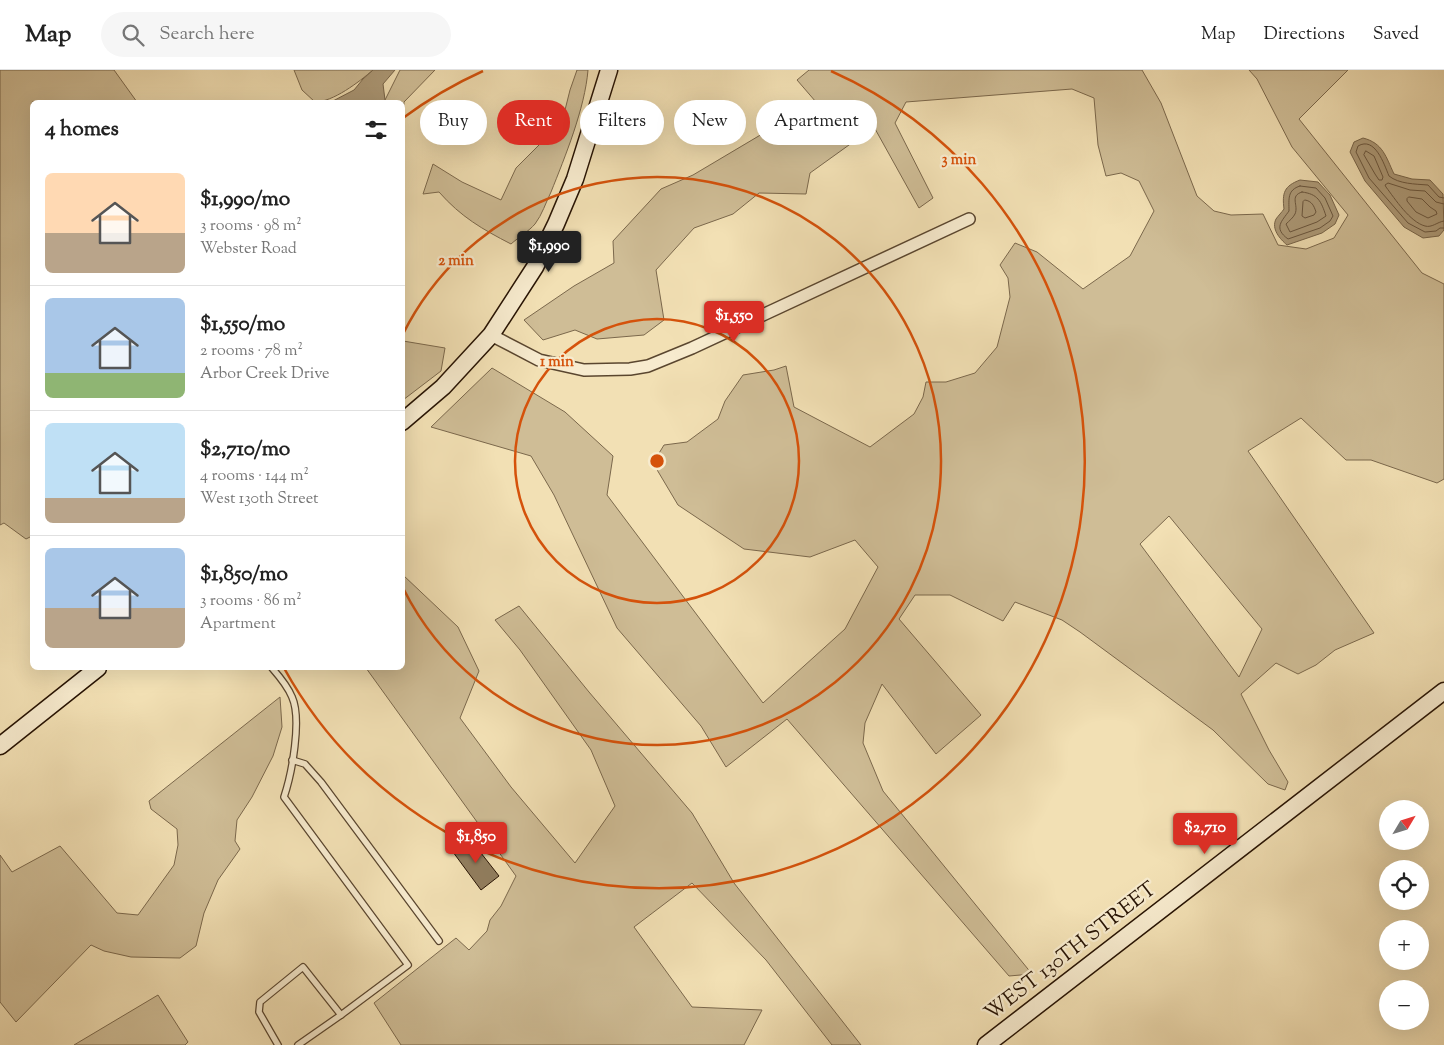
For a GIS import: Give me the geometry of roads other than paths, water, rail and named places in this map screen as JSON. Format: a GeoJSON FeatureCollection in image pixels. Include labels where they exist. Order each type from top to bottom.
{"type":"FeatureCollection","features":[{"type":"Feature","properties":{"kind":"main road"},"geometry":{"type":"LineString","coordinates":[[405,419],[443,387],[491,335],[535,267],[575,179],[609,70]]}},
{"type":"Feature","properties":{"kind":"main road"},"geometry":{"type":"LineString","coordinates":[[0,746],[95,670]]}},
{"type":"Feature","properties":{"kind":"main road","name":"WEST 130TH STREET"},"geometry":{"type":"LineString","coordinates":[[986,1045],[1444,691]]}},
{"type":"Feature","properties":{"kind":"street"},"geometry":{"type":"LineString","coordinates":[[491,335],[539,360],[584,370],[630,369],[648,366],[701,344],[969,219]]}},
{"type":"Feature","properties":{"kind":"lane"},"geometry":{"type":"LineString","coordinates":[[273,670],[292,697],[297,718],[290,778],[284,797],[408,965],[298,1045]]}},
{"type":"Feature","properties":{"kind":"lane"},"geometry":{"type":"LineString","coordinates":[[292,760],[305,764],[321,782],[439,941]]}},
{"type":"Feature","properties":{"kind":"lane"},"geometry":{"type":"LineString","coordinates":[[278,1045],[259,1012],[260,1002],[303,967],[341,1015]]}},
{"type":"Feature","properties":{"kind":"water"},"geometry":{"type":"Polygon","coordinates":[[[373,70],[395,70],[383,84],[385,100],[335,100],[354,90],[373,70]]]}},
{"type":"Feature","properties":{"kind":"water"},"geometry":{"type":"Polygon","coordinates":[[[1363,138],[1370,140],[1379,147],[1386,156],[1394,174],[1412,179],[1430,180],[1443,194],[1444,230],[1439,236],[1423,238],[1404,227],[1365,181],[1350,152],[1354,142],[1363,138]]]}},
{"type":"Feature","properties":{"kind":"water"},"geometry":{"type":"Polygon","coordinates":[[[1300,180],[1318,182],[1330,195],[1339,215],[1335,224],[1322,233],[1287,245],[1275,230],[1275,223],[1284,209],[1283,199],[1285,191],[1290,185],[1300,180]]]}}]}
